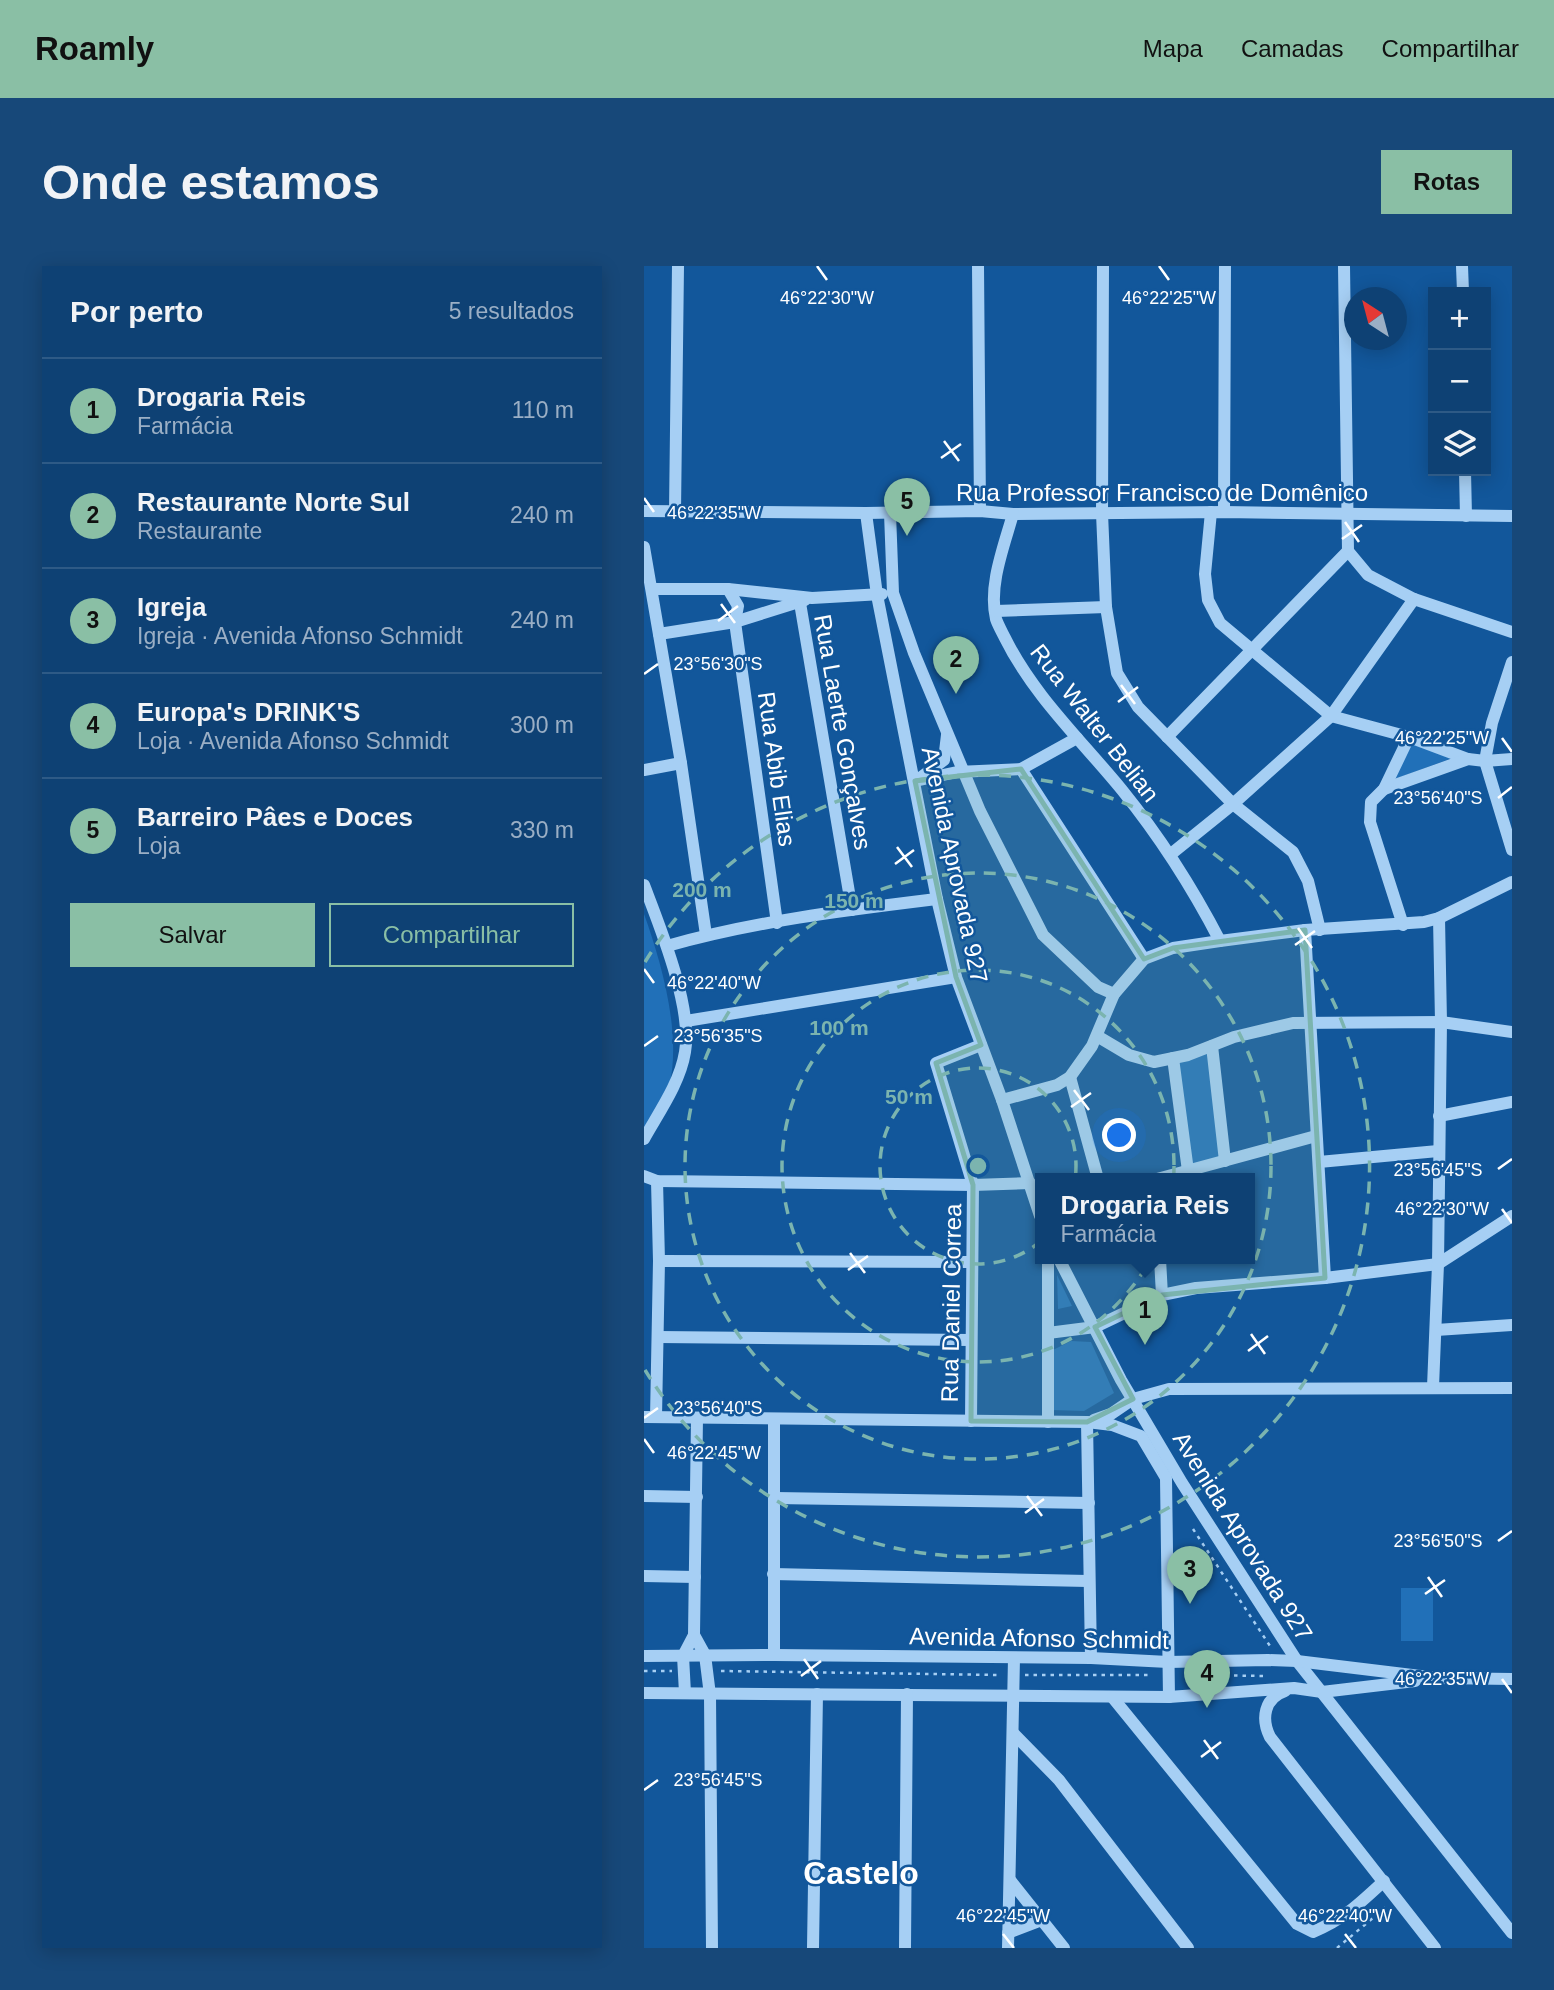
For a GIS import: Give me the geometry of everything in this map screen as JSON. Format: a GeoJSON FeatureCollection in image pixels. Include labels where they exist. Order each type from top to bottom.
{"type":"FeatureCollection","features":[{"type":"Feature","properties":{"kind":"street"},"geometry":{"type":"LineString","coordinates":[[675,512],[678,266]]}},
{"type":"Feature","properties":{"kind":"street"},"geometry":{"type":"LineString","coordinates":[[978,266],[980,511]]}},
{"type":"Feature","properties":{"kind":"street"},"geometry":{"type":"LineString","coordinates":[[1103,266],[1102,513],[1106,607],[1117,673],[1138,707],[1167,737],[1233,804],[1293,852],[1308,881],[1320,930]]}},
{"type":"Feature","properties":{"kind":"street"},"geometry":{"type":"LineString","coordinates":[[1225,266],[1217,512],[1205,574],[1208,600],[1220,622],[1252,652],[1331,716],[1409,737],[1468,759],[1512,759]]}},
{"type":"Feature","properties":{"kind":"street"},"geometry":{"type":"LineString","coordinates":[[1344,266],[1348,551],[1368,575],[1414,599],[1512,632]]}},
{"type":"Feature","properties":{"kind":"street"},"geometry":{"type":"LineString","coordinates":[[1462,266],[1463,287]]}},
{"type":"Feature","properties":{"kind":"street"},"geometry":{"type":"LineString","coordinates":[[1465,476],[1466,516]]}},
{"type":"Feature","properties":{"kind":"street","name":"Rua Professor Francisco de Domênico"},"geometry":{"type":"LineString","coordinates":[[644,511],[980,511],[1013,514],[1217,512],[1512,516]]}},
{"type":"Feature","properties":{"kind":"street","name":"Avenida Aprovada 927"},"geometry":{"type":"LineString","coordinates":[[866,513],[877,595],[916,780],[937,899],[956,977],[1035,1195]]}},
{"type":"Feature","properties":{"kind":"street"},"geometry":{"type":"LineString","coordinates":[[890,513],[893,593],[914,653],[980,811],[1043,935],[1098,987],[1114,994]]}},
{"type":"Feature","properties":{"kind":"street","name":"Rua Walter Belian"},"geometry":{"type":"LineString","coordinates":[[1013,514],[994,593],[996,619],[1022,668],[1171,854],[1220,941]]}},
{"type":"Feature","properties":{"kind":"street"},"geometry":{"type":"LineString","coordinates":[[644,547],[681,762],[706,935]]}},
{"type":"Feature","properties":{"kind":"street"},"geometry":{"type":"LineString","coordinates":[[1167,737],[1348,551]]}},
{"type":"Feature","properties":{"kind":"street"},"geometry":{"type":"LineString","coordinates":[[652,589],[728,589],[804,599],[893,593]]}},
{"type":"Feature","properties":{"kind":"street","name":"Rua Abib Elias"},"geometry":{"type":"LineString","coordinates":[[728,589],[738,606],[735,622],[777,923]]}},
{"type":"Feature","properties":{"kind":"street"},"geometry":{"type":"LineString","coordinates":[[659,634],[735,622],[804,599]]}},
{"type":"Feature","properties":{"kind":"street","name":"Rua Laerte Gonçalves"},"geometry":{"type":"LineString","coordinates":[[804,599],[852,910]]}},
{"type":"Feature","properties":{"kind":"street"},"geometry":{"type":"LineString","coordinates":[[1171,854],[1233,804],[1331,716],[1414,599]]}},
{"type":"Feature","properties":{"kind":"street"},"geometry":{"type":"LineString","coordinates":[[996,611],[1106,607]]}},
{"type":"Feature","properties":{"kind":"street"},"geometry":{"type":"LineString","coordinates":[[1512,662],[1492,723],[1485,761],[1512,849]]}},
{"type":"Feature","properties":{"kind":"street"},"geometry":{"type":"LineString","coordinates":[[916,780],[944,760],[948,732]]}},
{"type":"Feature","properties":{"kind":"street"},"geometry":{"type":"LineString","coordinates":[[1403,925],[1370,822],[1371,802],[1384,789],[1409,737]]}},
{"type":"Feature","properties":{"kind":"street"},"geometry":{"type":"LineString","coordinates":[[916,780],[964,772],[1021,769],[1077,738]]}},
{"type":"Feature","properties":{"kind":"street"},"geometry":{"type":"LineString","coordinates":[[1384,789],[1468,759]]}},
{"type":"Feature","properties":{"kind":"street"},"geometry":{"type":"LineString","coordinates":[[644,770],[681,762]]}},
{"type":"Feature","properties":{"kind":"street"},"geometry":{"type":"LineString","coordinates":[[1021,769],[1144,958]]}},
{"type":"Feature","properties":{"kind":"street"},"geometry":{"type":"LineString","coordinates":[[1002,1100],[1057,1085],[1070,1077],[1097,1036],[1114,994],[1144,958],[1173,948],[1220,941],[1305,930],[1403,925],[1438,918],[1512,882]]}},
{"type":"Feature","properties":{"kind":"street"},"geometry":{"type":"LineString","coordinates":[[644,886],[667,946],[686,1021],[685,1051],[677,1079],[644,1139]]}},
{"type":"Feature","properties":{"kind":"street"},"geometry":{"type":"LineString","coordinates":[[667,946],[706,935],[852,910],[937,899]]}},
{"type":"Feature","properties":{"kind":"street"},"geometry":{"type":"LineString","coordinates":[[1433,1387],[1438,1264],[1441,1021],[1438,918]]}},
{"type":"Feature","properties":{"kind":"street"},"geometry":{"type":"LineString","coordinates":[[1305,930],[1325,1278]]}},
{"type":"Feature","properties":{"kind":"street"},"geometry":{"type":"LineString","coordinates":[[686,1021],[956,977]]}},
{"type":"Feature","properties":{"kind":"street"},"geometry":{"type":"LineString","coordinates":[[1097,1036],[1129,1055],[1154,1062],[1188,1055],[1234,1038],[1281,1026],[1312,1022],[1441,1021],[1512,1032]]}},
{"type":"Feature","properties":{"kind":"street","name":"Rua Daniel Correa"},"geometry":{"type":"LineString","coordinates":[[971,1421],[973,1185],[936,1063],[981,1045]]}},
{"type":"Feature","properties":{"kind":"street"},"geometry":{"type":"LineString","coordinates":[[1212,1046],[1225,1161]]}},
{"type":"Feature","properties":{"kind":"street"},"geometry":{"type":"LineString","coordinates":[[1173,1058],[1188,1171]]}},
{"type":"Feature","properties":{"kind":"street"},"geometry":{"type":"LineString","coordinates":[[1070,1077],[1096,1173]]}},
{"type":"Feature","properties":{"kind":"street"},"geometry":{"type":"LineString","coordinates":[[1439,1116],[1512,1102]]}},
{"type":"Feature","properties":{"kind":"street"},"geometry":{"type":"LineString","coordinates":[[1180,1173],[1316,1136]]}},
{"type":"Feature","properties":{"kind":"street"},"geometry":{"type":"LineString","coordinates":[[1319,1162],[1438,1151]]}},
{"type":"Feature","properties":{"kind":"street"},"geometry":{"type":"LineString","coordinates":[[644,1176],[657,1181],[973,1185],[1030,1183]]}},
{"type":"Feature","properties":{"kind":"street"},"geometry":{"type":"LineString","coordinates":[[657,1181],[658,1338],[650,1418],[1087,1422],[1112,1425],[1141,1436],[1166,1478],[1169,1697]]}},
{"type":"Feature","properties":{"kind":"street"},"geometry":{"type":"LineString","coordinates":[[1048,1333],[1095,1327],[1162,1295],[1196,1287],[1325,1278],[1438,1264],[1512,1216]]}},
{"type":"Feature","properties":{"kind":"street"},"geometry":{"type":"LineString","coordinates":[[659,1261],[971,1262]]}},
{"type":"Feature","properties":{"kind":"street"},"geometry":{"type":"LineString","coordinates":[[1048,1264],[1048,1422]]}},
{"type":"Feature","properties":{"kind":"street"},"geometry":{"type":"LineString","coordinates":[[1062,1264],[1095,1327]]}},
{"type":"Feature","properties":{"kind":"street"},"geometry":{"type":"LineString","coordinates":[[1160,1264],[1162,1295]]}},
{"type":"Feature","properties":{"kind":"street"},"geometry":{"type":"LineString","coordinates":[[1436,1330],[1512,1325]]}},
{"type":"Feature","properties":{"kind":"street","name":"Avenida Aprovada 927"},"geometry":{"type":"LineString","coordinates":[[1095,1327],[1121,1380],[1199,1509],[1297,1661],[1512,1933]]}},
{"type":"Feature","properties":{"kind":"street"},"geometry":{"type":"LineString","coordinates":[[658,1338],[971,1340]]}},
{"type":"Feature","properties":{"kind":"street"},"geometry":{"type":"LineString","coordinates":[[1087,1422],[1111,1414],[1133,1399],[1168,1389],[1512,1388]]}},
{"type":"Feature","properties":{"kind":"street"},"geometry":{"type":"LineString","coordinates":[[685,1693],[683,1656],[694,1635],[697,1418]]}},
{"type":"Feature","properties":{"kind":"street"},"geometry":{"type":"LineString","coordinates":[[774,1419],[774,1655]]}},
{"type":"Feature","properties":{"kind":"street"},"geometry":{"type":"LineString","coordinates":[[1087,1422],[1091,1658]]}},
{"type":"Feature","properties":{"kind":"street"},"geometry":{"type":"LineString","coordinates":[[644,1496],[697,1497]]}},
{"type":"Feature","properties":{"kind":"street"},"geometry":{"type":"LineString","coordinates":[[775,1498],[1088,1503]]}},
{"type":"Feature","properties":{"kind":"street"},"geometry":{"type":"LineString","coordinates":[[1167,1507],[1187,1504],[1199,1509]]}},
{"type":"Feature","properties":{"kind":"street"},"geometry":{"type":"LineString","coordinates":[[773,1574],[1088,1581]]}},
{"type":"Feature","properties":{"kind":"street"},"geometry":{"type":"LineString","coordinates":[[644,1576],[695,1577]]}},
{"type":"Feature","properties":{"kind":"street"},"geometry":{"type":"LineString","coordinates":[[694,1635],[705,1655],[710,1695],[712,1948]]}},
{"type":"Feature","properties":{"kind":"street","name":"Avenida Afonso Schmidt"},"geometry":{"type":"LineString","coordinates":[[644,1656],[1297,1661],[1437,1678]]}},
{"type":"Feature","properties":{"kind":"street"},"geometry":{"type":"LineString","coordinates":[[1007,1948],[1014,1658]]}},
{"type":"Feature","properties":{"kind":"street"},"geometry":{"type":"LineString","coordinates":[[644,1693],[1113,1698],[1294,1688],[1322,1692],[1437,1678],[1512,1679]]}},
{"type":"Feature","properties":{"kind":"street"},"geometry":{"type":"LineString","coordinates":[[1294,1688],[1272,1698],[1264,1717],[1270,1737],[1435,1948]]}},
{"type":"Feature","properties":{"kind":"street"},"geometry":{"type":"LineString","coordinates":[[813,1948],[817,1694]]}},
{"type":"Feature","properties":{"kind":"street"},"geometry":{"type":"LineString","coordinates":[[905,1948],[907,1694]]}},
{"type":"Feature","properties":{"kind":"street"},"geometry":{"type":"LineString","coordinates":[[1113,1698],[1297,1924],[1313,1932],[1331,1924],[1345,1917],[1384,1881]]}},
{"type":"Feature","properties":{"kind":"street"},"geometry":{"type":"LineString","coordinates":[[1013,1732],[1059,1780],[1188,1948]]}},
{"type":"Feature","properties":{"kind":"street"},"geometry":{"type":"LineString","coordinates":[[1010,1880],[1064,1948]]}},
{"type":"Feature","properties":{"kind":"street"},"geometry":{"type":"LineString","coordinates":[[1008,1933],[1042,1920]]}},
{"type":"Feature","properties":{"kind":"path"},"geometry":{"type":"LineString","coordinates":[[1336,1948],[1389,1905]]}},
{"type":"Feature","properties":{"kind":"highlighted area"},"geometry":{"type":"Polygon","coordinates":[[[1021,769],[1144,959],[1173,948],[1305,930],[1325,1278],[1162,1295],[1095,1327],[1133,1399],[1087,1422],[971,1421],[973,1185],[936,1063],[981,1045],[956,977],[915,781],[1021,769]]]}},
{"type":"Feature","properties":{"kind":"shaded area"},"geometry":{"type":"Polygon","coordinates":[[[1411,745],[1455,757],[1395,779],[1411,745]]]}},
{"type":"Feature","properties":{"kind":"shaded area"},"geometry":{"type":"Polygon","coordinates":[[[644,914],[663,977],[672,1023],[673,1045],[669,1087],[662,1103],[644,1129],[644,914]]]}},
{"type":"Feature","properties":{"kind":"shaded area"},"geometry":{"type":"Polygon","coordinates":[[[1212,1046],[1221,1162],[1189,1168],[1176,1060],[1212,1046]]]}},
{"type":"Feature","properties":{"kind":"shaded area"},"geometry":{"type":"Polygon","coordinates":[[[1057,1275],[1072,1306],[1058,1309],[1057,1275]]]}},
{"type":"Feature","properties":{"kind":"shaded area"},"geometry":{"type":"Polygon","coordinates":[[[1071,1341],[1091,1342],[1114,1393],[1084,1411],[1051,1410],[1053,1350],[1071,1341]]]}},
{"type":"Feature","properties":{"kind":"shaded area"},"geometry":{"type":"Polygon","coordinates":[[[1401,1588],[1433,1588],[1433,1641],[1401,1641],[1401,1588]]]}},
{"type":"Feature","properties":{"kind":"place","name":"Barreiro Pâes e Doces"},"geometry":{"type":"Point","coordinates":[907,536]}},
{"type":"Feature","properties":{"kind":"place","name":"Restaurante Norte Sul"},"geometry":{"type":"Point","coordinates":[956,694]}},
{"type":"Feature","properties":{"kind":"place","name":"Drogaria Reis"},"geometry":{"type":"Point","coordinates":[1145,1345]}},
{"type":"Feature","properties":{"kind":"place","name":"Igreja"},"geometry":{"type":"Point","coordinates":[1190,1604]}},
{"type":"Feature","properties":{"kind":"place","name":"Europa's DRINK'S"},"geometry":{"type":"Point","coordinates":[1207,1708]}},
{"type":"Feature","properties":{"kind":"district","name":"Castelo"},"geometry":{"type":"Point","coordinates":[861,1873]}}]}
